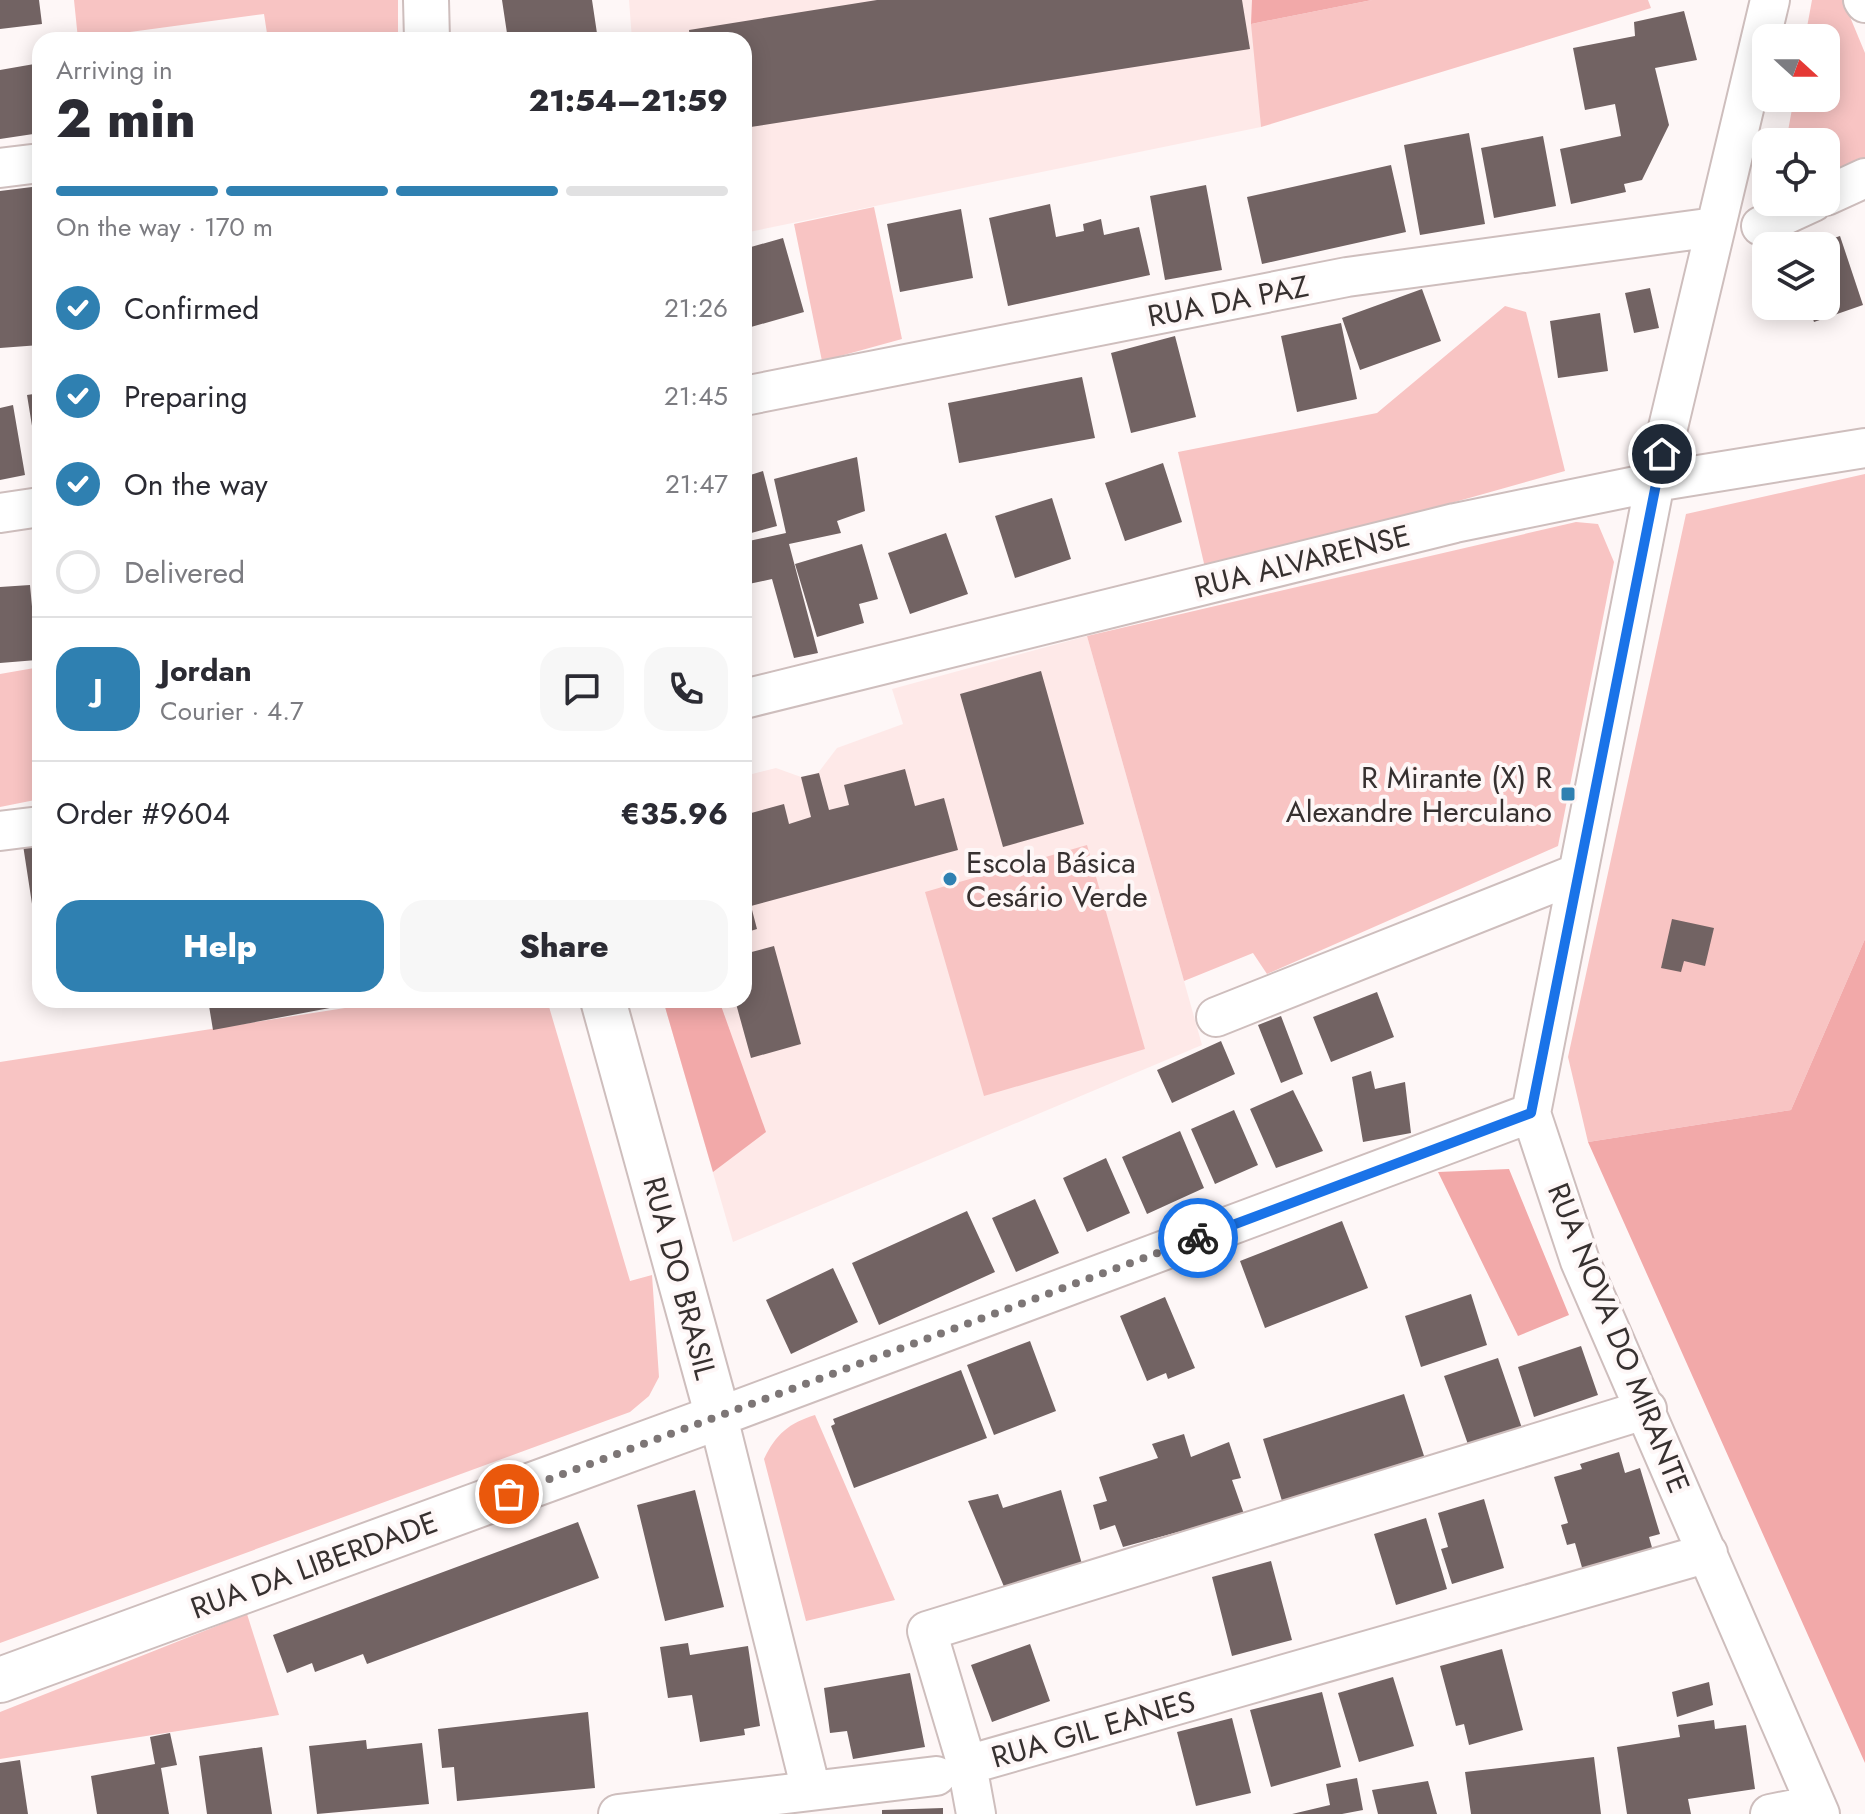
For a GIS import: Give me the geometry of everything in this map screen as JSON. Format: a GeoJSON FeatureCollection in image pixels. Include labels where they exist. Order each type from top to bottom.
{"type":"FeatureCollection","features":[{"type":"Feature","properties":{"kind":"street"},"geometry":{"type":"LineString","coordinates":[[426,0],[427,32]]}},
{"type":"Feature","properties":{"kind":"street","name":"RUA NOVA DO MIRANTE"},"geometry":{"type":"LineString","coordinates":[[1770,0],[1655,482],[1531,1113],[1580,1261],[1647,1409],[1817,1810]]}},
{"type":"Feature","properties":{"kind":"street"},"geometry":{"type":"LineString","coordinates":[[0,168],[32,164]]}},
{"type":"Feature","properties":{"kind":"street"},"geometry":{"type":"LineString","coordinates":[[1840,190],[1865,178]]}},
{"type":"Feature","properties":{"kind":"street"},"geometry":{"type":"LineString","coordinates":[[1761,226],[1783,216]]}},
{"type":"Feature","properties":{"kind":"street","name":"RUA DA PAZ"},"geometry":{"type":"LineString","coordinates":[[752,394],[1347,277],[1715,227]]}},
{"type":"Feature","properties":{"kind":"street","name":"RUA ALVARENSE"},"geometry":{"type":"LineString","coordinates":[[752,697],[1455,523],[1655,482],[1865,448]]}},
{"type":"Feature","properties":{"kind":"street"},"geometry":{"type":"LineString","coordinates":[[0,513],[32,508]]}},
{"type":"Feature","properties":{"kind":"street"},"geometry":{"type":"LineString","coordinates":[[0,831],[32,827]]}},
{"type":"Feature","properties":{"kind":"street"},"geometry":{"type":"LineString","coordinates":[[1216,1017],[1576,874]]}},
{"type":"Feature","properties":{"kind":"street","name":"RUA DO BRASIL"},"geometry":{"type":"LineString","coordinates":[[605,1008],[718,1417],[811,1790]]}},
{"type":"Feature","properties":{"kind":"street"},"geometry":{"type":"LineString","coordinates":[[718,1417],[1531,1113]]}},
{"type":"Feature","properties":{"kind":"street","name":"RUA GIL EANES"},"geometry":{"type":"LineString","coordinates":[[1647,1409],[927,1631],[952,1770],[1708,1553]]}},
{"type":"Feature","properties":{"kind":"street","name":"RUA DA LIBERDADE"},"geometry":{"type":"LineString","coordinates":[[0,1680],[718,1417]]}},
{"type":"Feature","properties":{"kind":"street"},"geometry":{"type":"LineString","coordinates":[[618,1814],[952,1770],[976,1814]]}},
{"type":"Feature","properties":{"kind":"street"},"geometry":{"type":"LineString","coordinates":[[1770,1814],[1817,1810]]}},
{"type":"Feature","properties":{"kind":"shaded area"},"geometry":{"type":"Polygon","coordinates":[[[74,0],[398,0],[398,32],[267,32],[264,14],[130,32],[77,32],[74,0]]]}},
{"type":"Feature","properties":{"kind":"shaded area"},"geometry":{"type":"Polygon","coordinates":[[[629,0],[1252,0],[1261,127],[752,231],[752,32],[631,32],[629,0]]]}},
{"type":"Feature","properties":{"kind":"shaded area"},"geometry":{"type":"Polygon","coordinates":[[[1252,0],[1372,0],[1251,24],[1252,0]]]}},
{"type":"Feature","properties":{"kind":"shaded area"},"geometry":{"type":"Polygon","coordinates":[[[1372,0],[1648,0],[1651,8],[1261,127],[1251,24],[1372,0]]]}},
{"type":"Feature","properties":{"kind":"shaded area"},"geometry":{"type":"Polygon","coordinates":[[[1812,0],[1843,0],[1865,53],[1865,158],[1840,170],[1840,128],[1789,128],[1791,112],[1840,112],[1840,24],[1808,24],[1812,0]]]}},
{"type":"Feature","properties":{"kind":"shaded area"},"geometry":{"type":"Polygon","coordinates":[[[874,207],[902,339],[822,361],[794,224],[874,207]]]}},
{"type":"Feature","properties":{"kind":"shaded area"},"geometry":{"type":"Polygon","coordinates":[[[1505,306],[1526,312],[1565,471],[1206,572],[1178,452],[1377,413],[1505,306]]]}},
{"type":"Feature","properties":{"kind":"shaded area"},"geometry":{"type":"Polygon","coordinates":[[[1865,474],[1865,939],[1791,1110],[1588,1142],[1568,1057],[1686,514],[1865,474]]]}},
{"type":"Feature","properties":{"kind":"shaded area"},"geometry":{"type":"Polygon","coordinates":[[[1576,522],[1598,524],[1614,562],[1558,846],[1267,974],[1253,953],[1184,981],[1087,636],[1576,522]]]}},
{"type":"Feature","properties":{"kind":"shaded area","name":"Escola Básica Cesário Verde"},"geometry":{"type":"Polygon","coordinates":[[[1087,636],[1202,1045],[733,1242],[665,1008],[752,1008],[752,774],[776,768],[801,777],[818,773],[837,748],[903,724],[892,689],[1087,636]]]}},
{"type":"Feature","properties":{"kind":"shaded area"},"geometry":{"type":"Polygon","coordinates":[[[32,668],[32,801],[0,807],[0,674],[32,668]]]}},
{"type":"Feature","properties":{"kind":"shaded area"},"geometry":{"type":"Polygon","coordinates":[[[1087,845],[1145,1049],[984,1096],[925,892],[1087,845]]]}},
{"type":"Feature","properties":{"kind":"shaded area"},"geometry":{"type":"Polygon","coordinates":[[[1865,939],[1865,1763],[1588,1142],[1791,1110],[1865,939]]]}},
{"type":"Feature","properties":{"kind":"shaded area"},"geometry":{"type":"Polygon","coordinates":[[[345,1008],[549,1008],[630,1281],[652,1275],[659,1377],[649,1396],[630,1412],[0,1643],[0,1062],[345,1008]]]}},
{"type":"Feature","properties":{"kind":"shaded area"},"geometry":{"type":"Polygon","coordinates":[[[665,1008],[722,1008],[766,1132],[713,1172],[665,1008]]]}},
{"type":"Feature","properties":{"kind":"shaded area"},"geometry":{"type":"Polygon","coordinates":[[[1509,1169],[1569,1315],[1518,1336],[1438,1172],[1509,1169]]]}},
{"type":"Feature","properties":{"kind":"shaded area"},"geometry":{"type":"Polygon","coordinates":[[[815,1415],[895,1600],[806,1621],[764,1459],[784,1431],[815,1415]]]}},
{"type":"Feature","properties":{"kind":"shaded area"},"geometry":{"type":"Polygon","coordinates":[[[247,1614],[279,1715],[0,1759],[0,1712],[247,1614]]]}},
{"type":"Feature","properties":{"kind":"building"},"geometry":{"type":"Polygon","coordinates":[[[0,0],[39,0],[42,24],[0,29],[0,0]]]}},
{"type":"Feature","properties":{"kind":"building"},"geometry":{"type":"Polygon","coordinates":[[[502,0],[592,0],[597,32],[507,32],[502,0]]]}},
{"type":"Feature","properties":{"kind":"building"},"geometry":{"type":"Polygon","coordinates":[[[877,0],[1242,0],[1250,49],[752,127],[752,32],[689,30],[877,0]]]}},
{"type":"Feature","properties":{"kind":"building"},"geometry":{"type":"Polygon","coordinates":[[[1684,11],[1697,60],[1655,68],[1669,125],[1642,180],[1624,184],[1626,192],[1571,204],[1560,149],[1621,136],[1615,104],[1585,110],[1573,48],[1635,36],[1634,22],[1684,11]]]}},
{"type":"Feature","properties":{"kind":"building"},"geometry":{"type":"Polygon","coordinates":[[[32,64],[32,134],[0,139],[0,70],[32,64]]]}},
{"type":"Feature","properties":{"kind":"building"},"geometry":{"type":"Polygon","coordinates":[[[1469,133],[1485,224],[1420,235],[1404,145],[1469,133]]]}},
{"type":"Feature","properties":{"kind":"building"},"geometry":{"type":"Polygon","coordinates":[[[1543,136],[1556,206],[1494,218],[1481,148],[1543,136]]]}},
{"type":"Feature","properties":{"kind":"building"},"geometry":{"type":"Polygon","coordinates":[[[1391,165],[1406,232],[1262,264],[1247,197],[1391,165]]]}},
{"type":"Feature","properties":{"kind":"building"},"geometry":{"type":"Polygon","coordinates":[[[1206,185],[1222,270],[1165,280],[1150,196],[1206,185]]]}},
{"type":"Feature","properties":{"kind":"building"},"geometry":{"type":"Polygon","coordinates":[[[32,187],[32,346],[0,348],[0,191],[32,187]]]}},
{"type":"Feature","properties":{"kind":"building"},"geometry":{"type":"Polygon","coordinates":[[[1050,204],[1056,237],[1084,231],[1083,224],[1101,219],[1104,235],[1139,227],[1150,275],[1008,306],[989,218],[1050,204]]]}},
{"type":"Feature","properties":{"kind":"building"},"geometry":{"type":"Polygon","coordinates":[[[961,209],[973,278],[900,292],[887,224],[961,209]]]}},
{"type":"Feature","properties":{"kind":"building"},"geometry":{"type":"Polygon","coordinates":[[[1840,236],[1863,305],[1840,313],[1840,236]]]}},
{"type":"Feature","properties":{"kind":"building"},"geometry":{"type":"Polygon","coordinates":[[[783,238],[804,312],[752,327],[752,247],[783,238]]]}},
{"type":"Feature","properties":{"kind":"building"},"geometry":{"type":"Polygon","coordinates":[[[1650,288],[1659,328],[1634,333],[1625,293],[1650,288]]]}},
{"type":"Feature","properties":{"kind":"building"},"geometry":{"type":"Polygon","coordinates":[[[1422,289],[1441,341],[1360,370],[1342,318],[1422,289]]]}},
{"type":"Feature","properties":{"kind":"building"},"geometry":{"type":"Polygon","coordinates":[[[1600,313],[1608,371],[1558,378],[1550,321],[1600,313]]]}},
{"type":"Feature","properties":{"kind":"building"},"geometry":{"type":"Polygon","coordinates":[[[1341,323],[1357,399],[1297,412],[1281,336],[1341,323]]]}},
{"type":"Feature","properties":{"kind":"building"},"geometry":{"type":"Polygon","coordinates":[[[1175,336],[1196,417],[1131,433],[1111,353],[1175,336]]]}},
{"type":"Feature","properties":{"kind":"building"},"geometry":{"type":"Polygon","coordinates":[[[1082,377],[1095,438],[959,463],[948,403],[1082,377]]]}},
{"type":"Feature","properties":{"kind":"building"},"geometry":{"type":"Polygon","coordinates":[[[32,394],[32,426],[27,395],[32,394]]]}},
{"type":"Feature","properties":{"kind":"building"},"geometry":{"type":"Polygon","coordinates":[[[13,405],[25,475],[0,480],[0,408],[13,405]]]}},
{"type":"Feature","properties":{"kind":"building"},"geometry":{"type":"Polygon","coordinates":[[[857,457],[865,511],[837,521],[841,533],[789,544],[818,653],[794,658],[772,579],[752,583],[752,540],[786,533],[774,479],[857,457]]]}},
{"type":"Feature","properties":{"kind":"building"},"geometry":{"type":"Polygon","coordinates":[[[1163,463],[1182,522],[1125,541],[1105,483],[1163,463]]]}},
{"type":"Feature","properties":{"kind":"building"},"geometry":{"type":"Polygon","coordinates":[[[763,471],[777,526],[752,533],[752,474],[763,471]]]}},
{"type":"Feature","properties":{"kind":"building"},"geometry":{"type":"Polygon","coordinates":[[[1052,498],[1071,559],[1015,578],[995,516],[1052,498]]]}},
{"type":"Feature","properties":{"kind":"building"},"geometry":{"type":"Polygon","coordinates":[[[946,533],[968,594],[910,614],[888,553],[946,533]]]}},
{"type":"Feature","properties":{"kind":"building"},"geometry":{"type":"Polygon","coordinates":[[[862,544],[878,599],[859,604],[864,623],[817,637],[795,564],[862,544]]]}},
{"type":"Feature","properties":{"kind":"building"},"geometry":{"type":"Polygon","coordinates":[[[30,585],[32,660],[0,663],[0,587],[30,585]]]}},
{"type":"Feature","properties":{"kind":"building"},"geometry":{"type":"Polygon","coordinates":[[[1041,671],[1084,824],[1003,847],[960,694],[1041,671]]]}},
{"type":"Feature","properties":{"kind":"building"},"geometry":{"type":"Polygon","coordinates":[[[905,769],[915,806],[944,798],[958,850],[752,906],[752,813],[784,804],[789,824],[811,817],[801,777],[819,773],[829,810],[849,805],[844,785],[905,769]]]}},
{"type":"Feature","properties":{"kind":"building"},"geometry":{"type":"Polygon","coordinates":[[[32,843],[32,904],[23,845],[32,843]]]}},
{"type":"Feature","properties":{"kind":"building"},"geometry":{"type":"Polygon","coordinates":[[[752,910],[757,929],[752,931],[752,910]]]}},
{"type":"Feature","properties":{"kind":"building"},"geometry":{"type":"Polygon","coordinates":[[[1672,919],[1714,928],[1705,966],[1684,961],[1681,972],[1661,968],[1672,919]]]}},
{"type":"Feature","properties":{"kind":"building"},"geometry":{"type":"Polygon","coordinates":[[[774,946],[801,1044],[751,1058],[737,1008],[752,1008],[752,952],[774,946]]]}},
{"type":"Feature","properties":{"kind":"building"},"geometry":{"type":"Polygon","coordinates":[[[1377,992],[1394,1037],[1331,1062],[1313,1017],[1377,992]]]}},
{"type":"Feature","properties":{"kind":"building"},"geometry":{"type":"Polygon","coordinates":[[[209,1008],[330,1008],[213,1030],[209,1008]]]}},
{"type":"Feature","properties":{"kind":"building"},"geometry":{"type":"Polygon","coordinates":[[[1281,1016],[1303,1074],[1281,1083],[1258,1025],[1281,1016]]]}},
{"type":"Feature","properties":{"kind":"building"},"geometry":{"type":"Polygon","coordinates":[[[1221,1041],[1235,1074],[1172,1103],[1157,1070],[1221,1041]]]}},
{"type":"Feature","properties":{"kind":"building"},"geometry":{"type":"Polygon","coordinates":[[[1371,1071],[1375,1089],[1405,1082],[1411,1133],[1363,1142],[1352,1077],[1371,1071]]]}},
{"type":"Feature","properties":{"kind":"building"},"geometry":{"type":"Polygon","coordinates":[[[1293,1090],[1323,1151],[1276,1168],[1250,1109],[1293,1090]]]}},
{"type":"Feature","properties":{"kind":"building"},"geometry":{"type":"Polygon","coordinates":[[[1234,1110],[1258,1165],[1215,1184],[1191,1129],[1234,1110]]]}},
{"type":"Feature","properties":{"kind":"building"},"geometry":{"type":"Polygon","coordinates":[[[1180,1131],[1204,1188],[1147,1214],[1122,1157],[1180,1131]]]}},
{"type":"Feature","properties":{"kind":"building"},"geometry":{"type":"Polygon","coordinates":[[[1106,1158],[1130,1213],[1087,1232],[1063,1178],[1106,1158]]]}},
{"type":"Feature","properties":{"kind":"building"},"geometry":{"type":"Polygon","coordinates":[[[1035,1199],[1059,1253],[1016,1272],[992,1218],[1035,1199]]]}},
{"type":"Feature","properties":{"kind":"building"},"geometry":{"type":"Polygon","coordinates":[[[967,1211],[995,1272],[879,1325],[852,1263],[967,1211]]]}},
{"type":"Feature","properties":{"kind":"building"},"geometry":{"type":"Polygon","coordinates":[[[1342,1221],[1368,1288],[1265,1328],[1240,1261],[1342,1221]]]}},
{"type":"Feature","properties":{"kind":"building"},"geometry":{"type":"Polygon","coordinates":[[[833,1268],[858,1322],[791,1354],[766,1300],[833,1268]]]}},
{"type":"Feature","properties":{"kind":"building"},"geometry":{"type":"Polygon","coordinates":[[[1471,1294],[1487,1345],[1421,1367],[1405,1316],[1471,1294]]]}},
{"type":"Feature","properties":{"kind":"building"},"geometry":{"type":"Polygon","coordinates":[[[1165,1297],[1195,1368],[1168,1379],[1166,1373],[1147,1381],[1120,1316],[1165,1297]]]}},
{"type":"Feature","properties":{"kind":"building"},"geometry":{"type":"Polygon","coordinates":[[[1030,1341],[1056,1411],[994,1435],[967,1365],[1030,1341]]]}},
{"type":"Feature","properties":{"kind":"building"},"geometry":{"type":"Polygon","coordinates":[[[1581,1346],[1598,1395],[1534,1417],[1518,1367],[1581,1346]]]}},
{"type":"Feature","properties":{"kind":"building"},"geometry":{"type":"Polygon","coordinates":[[[1498,1358],[1524,1434],[1471,1453],[1444,1376],[1498,1358]]]}},
{"type":"Feature","properties":{"kind":"building"},"geometry":{"type":"Polygon","coordinates":[[[961,1370],[987,1438],[854,1488],[831,1426],[835,1424],[833,1419],[961,1370]]]}},
{"type":"Feature","properties":{"kind":"building"},"geometry":{"type":"Polygon","coordinates":[[[1404,1394],[1425,1459],[1282,1501],[1263,1439],[1404,1394]]]}},
{"type":"Feature","properties":{"kind":"building"},"geometry":{"type":"Polygon","coordinates":[[[1184,1434],[1191,1457],[1229,1442],[1241,1478],[1232,1480],[1244,1514],[1123,1547],[1115,1525],[1100,1530],[1093,1505],[1107,1501],[1099,1477],[1158,1458],[1152,1444],[1184,1434]]]}},
{"type":"Feature","properties":{"kind":"building"},"geometry":{"type":"Polygon","coordinates":[[[1619,1452],[1625,1473],[1640,1468],[1660,1534],[1649,1537],[1655,1558],[1585,1578],[1575,1543],[1567,1545],[1561,1525],[1568,1523],[1554,1477],[1582,1469],[1580,1464],[1619,1452]]]}},
{"type":"Feature","properties":{"kind":"building"},"geometry":{"type":"Polygon","coordinates":[[[695,1490],[724,1607],[665,1621],[637,1505],[695,1490]]]}},
{"type":"Feature","properties":{"kind":"building"},"geometry":{"type":"Polygon","coordinates":[[[1061,1490],[1082,1564],[1005,1589],[968,1501],[998,1494],[1003,1508],[1061,1490]]]}},
{"type":"Feature","properties":{"kind":"building"},"geometry":{"type":"Polygon","coordinates":[[[1484,1499],[1504,1568],[1452,1584],[1441,1549],[1448,1547],[1438,1513],[1484,1499]]]}},
{"type":"Feature","properties":{"kind":"building"},"geometry":{"type":"Polygon","coordinates":[[[1426,1518],[1447,1589],[1396,1605],[1374,1534],[1426,1518]]]}},
{"type":"Feature","properties":{"kind":"building"},"geometry":{"type":"Polygon","coordinates":[[[578,1522],[599,1578],[367,1664],[363,1654],[315,1672],[312,1663],[287,1673],[273,1635],[578,1522]]]}},
{"type":"Feature","properties":{"kind":"building"},"geometry":{"type":"Polygon","coordinates":[[[1271,1561],[1292,1640],[1232,1656],[1212,1577],[1271,1561]]]}},
{"type":"Feature","properties":{"kind":"building"},"geometry":{"type":"Polygon","coordinates":[[[688,1643],[690,1655],[748,1646],[760,1726],[744,1729],[745,1735],[700,1742],[692,1695],[668,1698],[660,1647],[688,1643]]]}},
{"type":"Feature","properties":{"kind":"building"},"geometry":{"type":"Polygon","coordinates":[[[1030,1644],[1050,1701],[992,1722],[971,1665],[1030,1644]]]}},
{"type":"Feature","properties":{"kind":"building"},"geometry":{"type":"Polygon","coordinates":[[[1502,1649],[1523,1730],[1469,1745],[1464,1724],[1456,1726],[1440,1666],[1502,1649]]]}},
{"type":"Feature","properties":{"kind":"building"},"geometry":{"type":"Polygon","coordinates":[[[910,1673],[925,1747],[853,1759],[847,1731],[830,1733],[824,1688],[910,1673]]]}},
{"type":"Feature","properties":{"kind":"building"},"geometry":{"type":"Polygon","coordinates":[[[1393,1677],[1414,1746],[1359,1762],[1338,1693],[1393,1677]]]}},
{"type":"Feature","properties":{"kind":"building"},"geometry":{"type":"Polygon","coordinates":[[[1709,1682],[1713,1705],[1677,1717],[1672,1692],[1709,1682]]]}},
{"type":"Feature","properties":{"kind":"building"},"geometry":{"type":"Polygon","coordinates":[[[1322,1692],[1341,1767],[1271,1787],[1250,1710],[1322,1692]]]}},
{"type":"Feature","properties":{"kind":"building"},"geometry":{"type":"Polygon","coordinates":[[[588,1712],[595,1788],[457,1801],[454,1767],[442,1768],[438,1729],[588,1712]]]}},
{"type":"Feature","properties":{"kind":"building"},"geometry":{"type":"Polygon","coordinates":[[[1232,1718],[1251,1793],[1196,1806],[1177,1732],[1232,1718]]]}},
{"type":"Feature","properties":{"kind":"building"},"geometry":{"type":"Polygon","coordinates":[[[1714,1720],[1715,1729],[1746,1725],[1755,1789],[1688,1799],[1691,1814],[1627,1814],[1617,1747],[1680,1737],[1678,1725],[1714,1720]]]}},
{"type":"Feature","properties":{"kind":"building"},"geometry":{"type":"Polygon","coordinates":[[[170,1733],[177,1765],[161,1768],[169,1814],[97,1814],[91,1776],[155,1764],[150,1737],[170,1733]]]}},
{"type":"Feature","properties":{"kind":"building"},"geometry":{"type":"Polygon","coordinates":[[[366,1740],[367,1749],[422,1743],[429,1804],[317,1814],[309,1746],[366,1740]]]}},
{"type":"Feature","properties":{"kind":"building"},"geometry":{"type":"Polygon","coordinates":[[[262,1747],[272,1814],[207,1814],[199,1756],[262,1747]]]}},
{"type":"Feature","properties":{"kind":"building"},"geometry":{"type":"Polygon","coordinates":[[[1594,1757],[1601,1814],[1471,1814],[1465,1772],[1594,1757]]]}},
{"type":"Feature","properties":{"kind":"building"},"geometry":{"type":"Polygon","coordinates":[[[20,1760],[28,1814],[0,1814],[0,1763],[20,1760]]]}},
{"type":"Feature","properties":{"kind":"building"},"geometry":{"type":"Polygon","coordinates":[[[1357,1778],[1363,1810],[1342,1814],[1292,1814],[1330,1805],[1326,1784],[1357,1778]]]}},
{"type":"Feature","properties":{"kind":"building"},"geometry":{"type":"Polygon","coordinates":[[[1428,1781],[1437,1814],[1378,1814],[1372,1790],[1428,1781]]]}},
{"type":"Feature","properties":{"kind":"building"},"geometry":{"type":"Polygon","coordinates":[[[943,1808],[943,1814],[882,1814],[882,1810],[943,1808]]]}},
{"type":"Feature","properties":{"kind":"way so far"},"geometry":{"type":"LineString","coordinates":[[509,1494],[1198,1238]]}},
{"type":"Feature","properties":{"kind":"place","name":"R Mirante (X) R Alexandre Herculano"},"geometry":{"type":"Point","coordinates":[1568,794]}},
{"type":"Feature","properties":{"kind":"place","name":"Escola Básica Cesário Verde"},"geometry":{"type":"Point","coordinates":[950,879]}},
{"type":"Feature","properties":{"kind":"route"},"geometry":{"type":"LineString","coordinates":[[1198,1238],[1531,1113],[1576,874],[1662,454]]}}]}
